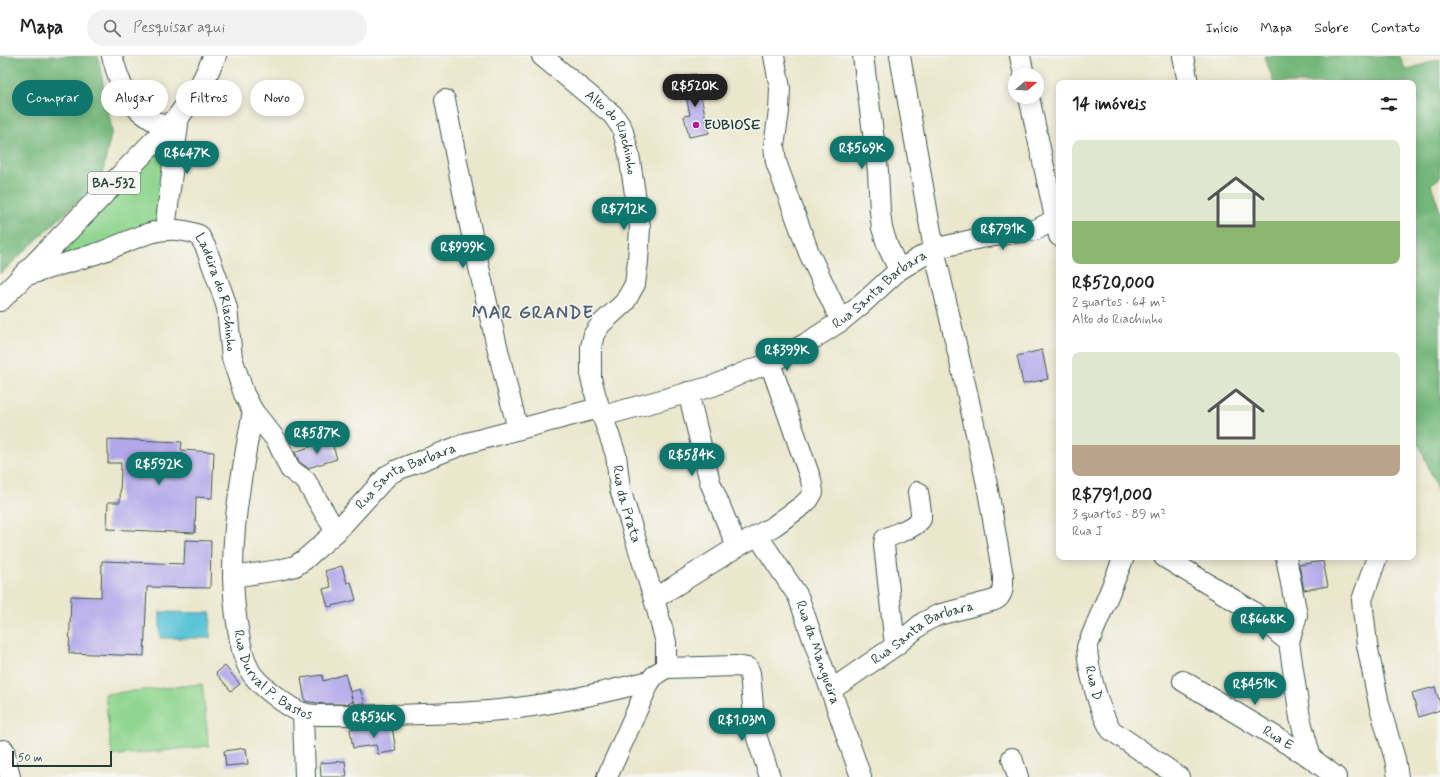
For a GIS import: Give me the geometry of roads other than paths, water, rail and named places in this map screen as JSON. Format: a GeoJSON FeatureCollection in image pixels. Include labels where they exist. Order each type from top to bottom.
{"type":"FeatureCollection","features":[{"type":"Feature","properties":{"kind":"main road","name":"BA-532"},"geometry":{"type":"LineString","coordinates":[[0,300],[174,122],[201,85],[215,56]]}},
{"type":"Feature","properties":{"kind":"street"},"geometry":{"type":"LineString","coordinates":[[112,56],[125,96],[136,109],[151,121],[174,122],[165,230]]}},
{"type":"Feature","properties":{"kind":"street","name":"Alto do Riachinho"},"geometry":{"type":"LineString","coordinates":[[542,56],[613,115],[622,128],[629,154],[640,227],[638,261],[635,284],[630,294],[625,302],[601,324],[594,334],[591,347],[591,378],[601,412]]}},
{"type":"Feature","properties":{"kind":"street"},"geometry":{"type":"LineString","coordinates":[[774,56],[780,88],[779,112],[774,146],[776,162],[809,253],[840,321]]}},
{"type":"Feature","properties":{"kind":"street"},"geometry":{"type":"LineString","coordinates":[[863,56],[878,171],[882,228],[898,270]]}},
{"type":"Feature","properties":{"kind":"street"},"geometry":{"type":"LineString","coordinates":[[900,56],[934,249]]}},
{"type":"Feature","properties":{"kind":"street"},"geometry":{"type":"LineString","coordinates":[[1020,56],[1023,68]]}},
{"type":"Feature","properties":{"kind":"street"},"geometry":{"type":"LineString","coordinates":[[1183,56],[1187,80]]}},
{"type":"Feature","properties":{"kind":"street"},"geometry":{"type":"LineString","coordinates":[[445,100],[482,283],[518,430]]}},
{"type":"Feature","properties":{"kind":"street"},"geometry":{"type":"LineString","coordinates":[[1031,104],[1056,214]]}},
{"type":"Feature","properties":{"kind":"street","name":"Rua Santa Barbara"},"geometry":{"type":"LineString","coordinates":[[233,577],[295,566],[336,532],[388,475],[397,470],[468,443],[518,430],[713,386],[770,363],[806,344],[862,304],[898,270],[934,249],[980,238],[1035,230],[1047,224],[1056,223]]}},
{"type":"Feature","properties":{"kind":"street","name":"Ladeira do Riachinho"},"geometry":{"type":"LineString","coordinates":[[22,277],[102,252],[146,233],[165,230],[179,231],[199,236],[206,248],[227,308],[232,358],[237,375],[253,411],[277,441],[290,469],[301,477],[310,488],[336,532]]}},
{"type":"Feature","properties":{"kind":"street","name":"Rua Santa Barbara"},"geometry":{"type":"LineString","coordinates":[[832,690],[895,646],[924,622],[938,615],[988,603],[1000,597],[1002,592],[1003,576],[987,485],[934,249]]}},
{"type":"Feature","properties":{"kind":"street"},"geometry":{"type":"LineString","coordinates":[[654,599],[737,547],[758,536],[803,505],[813,492],[811,480],[770,363]]}},
{"type":"Feature","properties":{"kind":"street"},"geometry":{"type":"LineString","coordinates":[[688,392],[710,482],[737,547]]}},
{"type":"Feature","properties":{"kind":"street","name":"Rua Durval P. Bastos"},"geometry":{"type":"LineString","coordinates":[[253,411],[244,457],[235,522],[233,552],[235,614],[243,655],[251,673],[265,689],[282,701],[303,713],[323,715],[368,716],[489,711],[567,700],[650,681]]}},
{"type":"Feature","properties":{"kind":"street","name":"Rua da Prata"},"geometry":{"type":"LineString","coordinates":[[601,412],[616,455],[620,489],[666,642],[666,668]]}},
{"type":"Feature","properties":{"kind":"street"},"geometry":{"type":"LineString","coordinates":[[895,646],[884,545],[885,539],[912,527],[921,519],[918,492]]}},
{"type":"Feature","properties":{"kind":"street","name":"Rua da Mangueira"},"geometry":{"type":"LineString","coordinates":[[758,536],[798,596],[832,690],[861,777]]}},
{"type":"Feature","properties":{"kind":"street","name":"Rua D"},"geometry":{"type":"LineString","coordinates":[[1123,560],[1087,647],[1088,662],[1100,706],[1105,720],[1111,730],[1179,777]]}},
{"type":"Feature","properties":{"kind":"street"},"geometry":{"type":"LineString","coordinates":[[1169,560],[1252,611],[1289,642],[1297,615],[1287,560]]}},
{"type":"Feature","properties":{"kind":"street"},"geometry":{"type":"LineString","coordinates":[[1376,560],[1362,600],[1368,652],[1379,704],[1395,759],[1398,777]]}},
{"type":"Feature","properties":{"kind":"street","name":"Rua E"},"geometry":{"type":"LineString","coordinates":[[1289,642],[1300,718],[1311,758]]}},
{"type":"Feature","properties":{"kind":"street"},"geometry":{"type":"LineString","coordinates":[[608,777],[650,681],[656,674],[666,668],[736,666],[748,668],[752,682],[752,698],[757,738],[770,777]]}},
{"type":"Feature","properties":{"kind":"street","name":"Rua E"},"geometry":{"type":"LineString","coordinates":[[1183,681],[1311,758],[1336,777]]}},
{"type":"Feature","properties":{"kind":"street"},"geometry":{"type":"LineString","coordinates":[[303,713],[305,777]]}},
{"type":"Feature","properties":{"kind":"street"},"geometry":{"type":"LineString","coordinates":[[2,750],[10,777]]}},
{"type":"Feature","properties":{"kind":"street"},"geometry":{"type":"LineString","coordinates":[[1012,758],[1018,777]]}},
{"type":"Feature","properties":{"kind":"water"},"geometry":{"type":"Polygon","coordinates":[[[160,612],[211,613],[210,638],[160,638],[160,612]]]}},
{"type":"Feature","properties":{"kind":"place","name":"EUBIOSE"},"geometry":{"type":"Point","coordinates":[696,125]}},
{"type":"Feature","properties":{"kind":"district","name":"MAR GRANDE"},"geometry":{"type":"Point","coordinates":[533,313]}}]}
